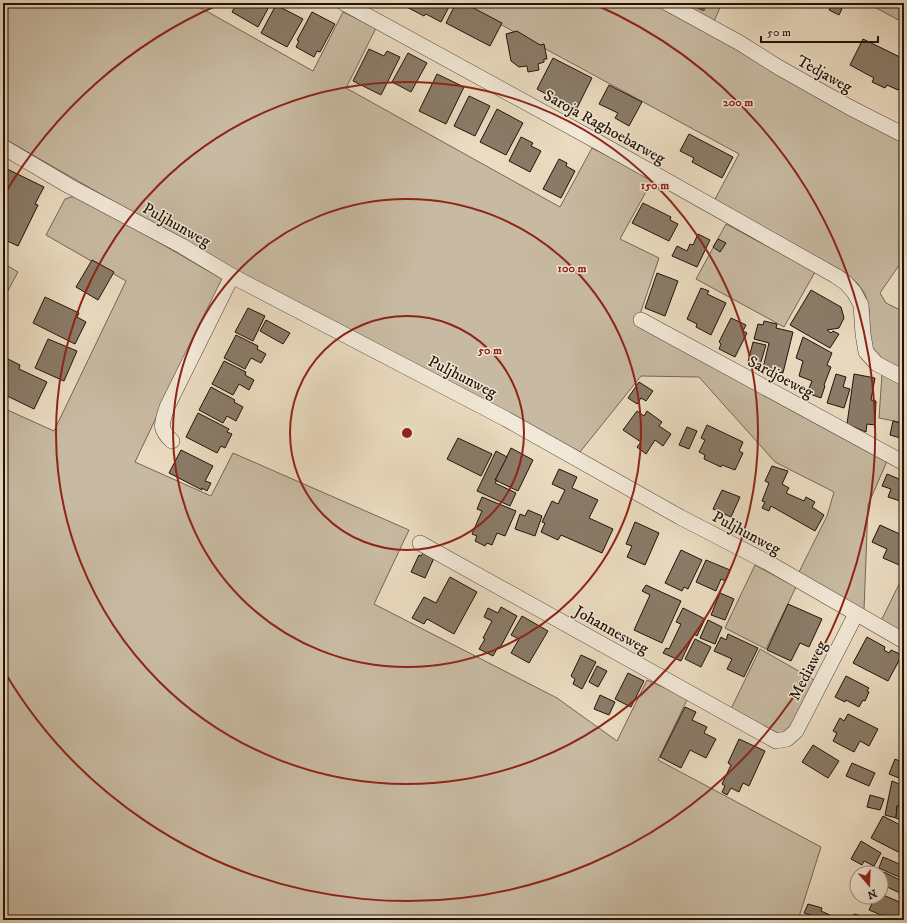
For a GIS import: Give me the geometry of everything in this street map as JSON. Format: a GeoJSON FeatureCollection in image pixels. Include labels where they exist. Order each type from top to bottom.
{"type":"FeatureCollection","features":[{"type":"Feature","properties":{"kind":"street","name":"Saroja Raghoebarweg"},"geometry":{"type":"LineString","coordinates":[[344,3],[598,142],[836,276],[846,283],[854,292],[861,305],[866,352],[877,364],[904,378]]}},
{"type":"Feature","properties":{"kind":"street","name":"Tedjaweg"},"geometry":{"type":"LineString","coordinates":[[667,3],[740,43],[778,67],[842,103],[904,135]]}},
{"type":"Feature","properties":{"kind":"street","name":"Puljhunweg"},"geometry":{"type":"LineString","coordinates":[[3,147],[69,186],[182,246],[232,276],[506,419],[680,517],[767,562],[904,641]]}},
{"type":"Feature","properties":{"kind":"street"},"geometry":{"type":"LineString","coordinates":[[172,441],[164,433],[162,423],[167,407],[232,276]]}},
{"type":"Feature","properties":{"kind":"street","name":"Sardjoeweg"},"geometry":{"type":"LineString","coordinates":[[641,320],[904,463]]}},
{"type":"Feature","properties":{"kind":"street","name":"Johannesweg"},"geometry":{"type":"LineString","coordinates":[[420,543],[776,741],[787,739]]}},
{"type":"Feature","properties":{"kind":"street","name":"Mediaweg"},"geometry":{"type":"LineString","coordinates":[[787,739],[796,731],[856,614]]}},
{"type":"Feature","properties":{"kind":"shaded area"},"geometry":{"type":"Polygon","coordinates":[[[3,3],[192,3],[313,71],[343,12],[376,28],[346,88],[560,207],[592,148],[653,179],[620,239],[659,258],[637,323],[888,459],[868,505],[864,610],[797,576],[827,516],[834,492],[775,462],[699,377],[641,376],[580,452],[214,259],[3,138],[3,3]]]}},
{"type":"Feature","properties":{"kind":"shaded area"},"geometry":{"type":"Polygon","coordinates":[[[461,3],[722,3],[708,31],[904,141],[904,258],[880,293],[886,303],[904,312],[904,372],[875,355],[868,335],[869,309],[865,294],[858,284],[846,273],[714,201],[739,154],[461,3]]]}},
{"type":"Feature","properties":{"kind":"shaded area"},"geometry":{"type":"Polygon","coordinates":[[[867,3],[904,3],[904,23],[867,3]]]}},
{"type":"Feature","properties":{"kind":"shaded area"},"geometry":{"type":"Polygon","coordinates":[[[79,196],[222,279],[135,462],[211,496],[233,453],[409,530],[374,604],[557,698],[617,741],[647,680],[688,698],[658,760],[821,847],[798,920],[3,920],[3,408],[54,431],[126,281],[46,235],[65,199],[79,196]]]}},
{"type":"Feature","properties":{"kind":"shaded area"},"geometry":{"type":"Polygon","coordinates":[[[726,224],[815,272],[784,327],[696,279],[726,224]]]}},
{"type":"Feature","properties":{"kind":"shaded area"},"geometry":{"type":"Polygon","coordinates":[[[3,263],[18,272],[3,300],[3,263]]]}},
{"type":"Feature","properties":{"kind":"shaded area"},"geometry":{"type":"Polygon","coordinates":[[[882,374],[904,385],[904,423],[879,418],[882,374]]]}},
{"type":"Feature","properties":{"kind":"shaded area"},"geometry":{"type":"Polygon","coordinates":[[[755,565],[796,587],[766,649],[725,628],[755,565]]]}},
{"type":"Feature","properties":{"kind":"shaded area"},"geometry":{"type":"Polygon","coordinates":[[[904,574],[904,634],[881,621],[904,574]]]}},
{"type":"Feature","properties":{"kind":"shaded area"},"geometry":{"type":"Polygon","coordinates":[[[760,649],[816,681],[793,727],[779,735],[729,713],[760,649]]]}},
{"type":"Feature","properties":{"kind":"building"},"geometry":{"type":"Polygon","coordinates":[[[237,3],[271,3],[258,27],[232,12],[237,3]]]}},
{"type":"Feature","properties":{"kind":"building"},"geometry":{"type":"Polygon","coordinates":[[[399,3],[451,3],[441,22],[426,14],[424,16],[399,3]]]}},
{"type":"Feature","properties":{"kind":"building"},"geometry":{"type":"Polygon","coordinates":[[[456,3],[464,3],[502,23],[490,46],[446,23],[456,3]]]}},
{"type":"Feature","properties":{"kind":"building"},"geometry":{"type":"Polygon","coordinates":[[[832,4],[842,9],[839,15],[829,10],[832,4]]]}},
{"type":"Feature","properties":{"kind":"building"},"geometry":{"type":"Polygon","coordinates":[[[276,5],[303,19],[287,47],[261,33],[276,5]]]}},
{"type":"Feature","properties":{"kind":"building"},"geometry":{"type":"Polygon","coordinates":[[[312,12],[335,24],[320,52],[317,51],[314,57],[296,47],[299,41],[297,40],[312,12]]]}},
{"type":"Feature","properties":{"kind":"building"},"geometry":{"type":"Polygon","coordinates":[[[517,31],[540,45],[544,44],[547,59],[544,59],[544,62],[538,64],[539,70],[528,72],[527,66],[519,67],[511,61],[506,34],[517,31]]]}},
{"type":"Feature","properties":{"kind":"building"},"geometry":{"type":"Polygon","coordinates":[[[863,39],[904,59],[904,79],[898,90],[887,85],[885,88],[872,82],[874,78],[850,65],[863,39]]]}},
{"type":"Feature","properties":{"kind":"building"},"geometry":{"type":"Polygon","coordinates":[[[369,49],[384,56],[387,51],[400,57],[381,95],[353,81],[369,49]]]}},
{"type":"Feature","properties":{"kind":"building"},"geometry":{"type":"Polygon","coordinates":[[[408,53],[427,63],[411,92],[392,82],[408,53]]]}},
{"type":"Feature","properties":{"kind":"building"},"geometry":{"type":"Polygon","coordinates":[[[553,58],[592,78],[576,110],[537,89],[553,58]]]}},
{"type":"Feature","properties":{"kind":"building"},"geometry":{"type":"Polygon","coordinates":[[[437,74],[464,87],[446,124],[419,111],[437,74]]]}},
{"type":"Feature","properties":{"kind":"building"},"geometry":{"type":"Polygon","coordinates":[[[609,85],[642,102],[629,126],[615,118],[618,113],[599,104],[609,85]]]}},
{"type":"Feature","properties":{"kind":"building"},"geometry":{"type":"Polygon","coordinates":[[[469,96],[490,106],[475,136],[454,126],[469,96]]]}},
{"type":"Feature","properties":{"kind":"building"},"geometry":{"type":"Polygon","coordinates":[[[497,109],[523,123],[506,155],[480,142],[497,109]]]}},
{"type":"Feature","properties":{"kind":"building"},"geometry":{"type":"Polygon","coordinates":[[[689,134],[733,157],[722,178],[692,162],[694,158],[680,151],[689,134]]]}},
{"type":"Feature","properties":{"kind":"building"},"geometry":{"type":"Polygon","coordinates":[[[521,137],[533,143],[531,146],[541,151],[530,172],[509,161],[521,137]]]}},
{"type":"Feature","properties":{"kind":"building"},"geometry":{"type":"Polygon","coordinates":[[[559,159],[567,163],[566,166],[575,171],[561,198],[543,189],[559,159]]]}},
{"type":"Feature","properties":{"kind":"building"},"geometry":{"type":"Polygon","coordinates":[[[3,167],[44,187],[35,204],[38,205],[18,246],[3,239],[3,167]]]}},
{"type":"Feature","properties":{"kind":"building"},"geometry":{"type":"Polygon","coordinates":[[[643,203],[671,217],[670,220],[678,224],[669,241],[632,223],[643,203]]]}},
{"type":"Feature","properties":{"kind":"building"},"geometry":{"type":"Polygon","coordinates":[[[698,234],[710,240],[697,267],[672,256],[677,246],[687,251],[690,244],[693,245],[698,234]]]}},
{"type":"Feature","properties":{"kind":"building"},"geometry":{"type":"Polygon","coordinates":[[[718,239],[726,243],[720,252],[713,247],[718,239]]]}},
{"type":"Feature","properties":{"kind":"building"},"geometry":{"type":"Polygon","coordinates":[[[92,260],[114,272],[98,300],[76,287],[92,260]]]}},
{"type":"Feature","properties":{"kind":"building"},"geometry":{"type":"Polygon","coordinates":[[[657,273],[678,281],[665,316],[645,308],[657,273]]]}},
{"type":"Feature","properties":{"kind":"building"},"geometry":{"type":"Polygon","coordinates":[[[701,288],[709,291],[707,294],[726,303],[711,335],[696,327],[697,324],[687,319],[701,288]]]}},
{"type":"Feature","properties":{"kind":"building"},"geometry":{"type":"Polygon","coordinates":[[[811,290],[841,307],[844,318],[839,328],[827,330],[831,333],[833,331],[839,334],[830,348],[790,325],[811,290]]]}},
{"type":"Feature","properties":{"kind":"building"},"geometry":{"type":"Polygon","coordinates":[[[45,297],[79,313],[77,317],[86,322],[75,344],[33,323],[45,297]]]}},
{"type":"Feature","properties":{"kind":"building"},"geometry":{"type":"Polygon","coordinates":[[[248,308],[265,316],[253,341],[235,332],[248,308]]]}},
{"type":"Feature","properties":{"kind":"building"},"geometry":{"type":"Polygon","coordinates":[[[731,318],[746,325],[743,331],[747,333],[735,357],[719,349],[721,344],[719,342],[731,318]]]}},
{"type":"Feature","properties":{"kind":"building"},"geometry":{"type":"Polygon","coordinates":[[[266,320],[290,333],[283,344],[260,331],[266,320]]]}},
{"type":"Feature","properties":{"kind":"building"},"geometry":{"type":"Polygon","coordinates":[[[764,321],[777,324],[776,328],[793,332],[783,373],[763,368],[769,343],[754,339],[758,324],[763,325],[764,321]]]}},
{"type":"Feature","properties":{"kind":"building"},"geometry":{"type":"Polygon","coordinates":[[[236,335],[258,346],[257,349],[266,354],[261,363],[251,358],[245,369],[224,358],[236,335]]]}},
{"type":"Feature","properties":{"kind":"building"},"geometry":{"type":"Polygon","coordinates":[[[803,337],[832,353],[827,365],[831,367],[821,398],[807,393],[812,381],[799,376],[803,361],[796,358],[803,337]]]}},
{"type":"Feature","properties":{"kind":"building"},"geometry":{"type":"Polygon","coordinates":[[[48,339],[77,351],[64,381],[35,368],[48,339]]]}},
{"type":"Feature","properties":{"kind":"building"},"geometry":{"type":"Polygon","coordinates":[[[753,342],[766,345],[760,365],[748,362],[753,342]]]}},
{"type":"Feature","properties":{"kind":"building"},"geometry":{"type":"Polygon","coordinates":[[[8,359],[20,365],[19,369],[47,382],[34,409],[3,394],[3,369],[8,359]]]}},
{"type":"Feature","properties":{"kind":"building"},"geometry":{"type":"Polygon","coordinates":[[[224,361],[246,372],[245,375],[254,380],[249,390],[239,384],[233,395],[212,384],[224,361]]]}},
{"type":"Feature","properties":{"kind":"building"},"geometry":{"type":"Polygon","coordinates":[[[836,374],[846,377],[843,387],[850,389],[844,408],[827,403],[836,374]]]}},
{"type":"Feature","properties":{"kind":"building"},"geometry":{"type":"Polygon","coordinates":[[[854,374],[875,378],[871,400],[876,401],[875,425],[867,424],[866,432],[847,424],[854,374]]]}},
{"type":"Feature","properties":{"kind":"building"},"geometry":{"type":"Polygon","coordinates":[[[639,382],[653,391],[646,401],[641,398],[637,404],[628,398],[639,382]]]}},
{"type":"Feature","properties":{"kind":"building"},"geometry":{"type":"Polygon","coordinates":[[[211,387],[235,400],[234,402],[243,407],[236,421],[227,416],[223,423],[199,410],[211,387]]]}},
{"type":"Feature","properties":{"kind":"building"},"geometry":{"type":"Polygon","coordinates":[[[637,411],[644,416],[647,411],[662,422],[659,426],[671,434],[663,446],[655,440],[646,454],[637,447],[641,442],[623,430],[637,411]]]}},
{"type":"Feature","properties":{"kind":"building"},"geometry":{"type":"Polygon","coordinates":[[[198,413],[229,429],[227,432],[232,434],[225,448],[221,446],[217,453],[186,437],[198,413]]]}},
{"type":"Feature","properties":{"kind":"building"},"geometry":{"type":"Polygon","coordinates":[[[893,421],[904,424],[904,439],[890,435],[893,421]]]}},
{"type":"Feature","properties":{"kind":"building"},"geometry":{"type":"Polygon","coordinates":[[[707,425],[743,442],[739,451],[743,453],[735,470],[722,465],[721,467],[704,459],[705,455],[699,452],[705,440],[701,438],[707,425]]]}},
{"type":"Feature","properties":{"kind":"building"},"geometry":{"type":"Polygon","coordinates":[[[687,427],[697,431],[689,449],[679,445],[687,427]]]}},
{"type":"Feature","properties":{"kind":"building"},"geometry":{"type":"Polygon","coordinates":[[[458,438],[492,454],[481,476],[447,459],[458,438]]]}},
{"type":"Feature","properties":{"kind":"building"},"geometry":{"type":"Polygon","coordinates":[[[511,448],[533,460],[518,491],[495,480],[511,448]]]}},
{"type":"Feature","properties":{"kind":"building"},"geometry":{"type":"Polygon","coordinates":[[[181,450],[213,466],[205,481],[211,483],[207,491],[202,488],[202,490],[169,473],[181,450]]]}},
{"type":"Feature","properties":{"kind":"building"},"geometry":{"type":"Polygon","coordinates":[[[496,451],[507,457],[495,480],[497,480],[495,483],[516,493],[510,506],[477,491],[496,451]]]}},
{"type":"Feature","properties":{"kind":"building"},"geometry":{"type":"Polygon","coordinates":[[[772,466],[788,471],[782,484],[789,488],[786,493],[804,501],[806,497],[815,502],[812,507],[824,515],[815,531],[771,506],[769,511],[762,508],[765,502],[762,501],[769,483],[765,481],[772,466]]]}},
{"type":"Feature","properties":{"kind":"building"},"geometry":{"type":"Polygon","coordinates":[[[559,469],[577,477],[572,488],[598,500],[589,518],[613,529],[602,553],[561,535],[558,540],[541,532],[545,523],[542,522],[552,501],[558,504],[565,490],[552,484],[559,469]]]}},
{"type":"Feature","properties":{"kind":"building"},"geometry":{"type":"Polygon","coordinates":[[[887,474],[904,481],[904,495],[903,494],[900,501],[888,497],[891,489],[882,486],[887,474]]]}},
{"type":"Feature","properties":{"kind":"building"},"geometry":{"type":"Polygon","coordinates":[[[722,490],[740,497],[731,517],[713,509],[722,490]]]}},
{"type":"Feature","properties":{"kind":"building"},"geometry":{"type":"Polygon","coordinates":[[[482,497],[516,511],[505,536],[497,533],[492,545],[487,543],[485,546],[475,541],[477,536],[472,534],[482,511],[477,509],[482,497]]]}},
{"type":"Feature","properties":{"kind":"building"},"geometry":{"type":"Polygon","coordinates":[[[528,510],[542,516],[535,536],[515,529],[520,514],[525,516],[528,510]]]}},
{"type":"Feature","properties":{"kind":"building"},"geometry":{"type":"Polygon","coordinates":[[[635,522],[659,533],[645,565],[627,557],[632,546],[626,544],[635,522]]]}},
{"type":"Feature","properties":{"kind":"building"},"geometry":{"type":"Polygon","coordinates":[[[880,525],[904,536],[904,567],[883,558],[887,549],[872,542],[880,525]]]}},
{"type":"Feature","properties":{"kind":"building"},"geometry":{"type":"Polygon","coordinates":[[[681,550],[702,560],[688,589],[684,587],[682,591],[665,583],[681,550]]]}},
{"type":"Feature","properties":{"kind":"building"},"geometry":{"type":"Polygon","coordinates":[[[423,553],[434,558],[425,578],[411,572],[419,555],[421,556],[423,553]]]}},
{"type":"Feature","properties":{"kind":"building"},"geometry":{"type":"Polygon","coordinates":[[[706,560],[730,570],[725,581],[721,579],[716,591],[696,582],[706,560]]]}},
{"type":"Feature","properties":{"kind":"building"},"geometry":{"type":"Polygon","coordinates":[[[450,577],[477,592],[454,634],[427,619],[424,624],[412,618],[424,597],[436,603],[450,577]]]}},
{"type":"Feature","properties":{"kind":"building"},"geometry":{"type":"Polygon","coordinates":[[[646,585],[681,601],[662,643],[634,630],[650,595],[642,591],[646,585]]]}},
{"type":"Feature","properties":{"kind":"building"},"geometry":{"type":"Polygon","coordinates":[[[720,593],[734,599],[725,620],[711,615],[720,593]]]}},
{"type":"Feature","properties":{"kind":"building"},"geometry":{"type":"Polygon","coordinates":[[[788,604],[822,619],[809,647],[800,643],[791,661],[767,650],[788,604]]]}},
{"type":"Feature","properties":{"kind":"building"},"geometry":{"type":"Polygon","coordinates":[[[501,607],[517,616],[500,648],[498,647],[493,656],[479,649],[485,639],[483,638],[492,621],[484,617],[488,608],[498,613],[501,607]]]}},
{"type":"Feature","properties":{"kind":"building"},"geometry":{"type":"Polygon","coordinates":[[[683,608],[705,619],[697,636],[694,634],[681,661],[663,653],[666,648],[669,649],[681,624],[676,622],[683,608]]]}},
{"type":"Feature","properties":{"kind":"building"},"geometry":{"type":"Polygon","coordinates":[[[522,616],[548,631],[529,663],[511,653],[519,639],[511,635],[522,616]]]}},
{"type":"Feature","properties":{"kind":"building"},"geometry":{"type":"Polygon","coordinates":[[[708,620],[722,627],[715,644],[700,638],[708,620]]]}},
{"type":"Feature","properties":{"kind":"building"},"geometry":{"type":"Polygon","coordinates":[[[728,634],[758,648],[744,677],[727,669],[732,659],[714,651],[721,637],[726,640],[728,634]]]}},
{"type":"Feature","properties":{"kind":"building"},"geometry":{"type":"Polygon","coordinates":[[[867,637],[885,647],[884,650],[889,653],[891,650],[902,655],[888,681],[853,663],[867,637]]]}},
{"type":"Feature","properties":{"kind":"building"},"geometry":{"type":"Polygon","coordinates":[[[695,639],[711,647],[701,667],[685,659],[695,639]]]}},
{"type":"Feature","properties":{"kind":"building"},"geometry":{"type":"Polygon","coordinates":[[[581,655],[596,662],[582,689],[573,684],[575,679],[571,676],[581,655]]]}},
{"type":"Feature","properties":{"kind":"building"},"geometry":{"type":"Polygon","coordinates":[[[597,666],[607,671],[598,687],[589,682],[597,666]]]}},
{"type":"Feature","properties":{"kind":"building"},"geometry":{"type":"Polygon","coordinates":[[[628,673],[644,681],[631,707],[615,699],[628,673]]]}},
{"type":"Feature","properties":{"kind":"building"},"geometry":{"type":"Polygon","coordinates":[[[846,676],[869,688],[865,701],[863,700],[859,707],[846,700],[845,702],[835,697],[846,676]]]}},
{"type":"Feature","properties":{"kind":"building"},"geometry":{"type":"Polygon","coordinates":[[[600,695],[615,702],[609,715],[594,709],[600,695]]]}},
{"type":"Feature","properties":{"kind":"building"},"geometry":{"type":"Polygon","coordinates":[[[685,707],[696,712],[692,720],[707,727],[704,733],[716,739],[706,758],[690,750],[681,768],[660,757],[685,707]]]}},
{"type":"Feature","properties":{"kind":"building"},"geometry":{"type":"Polygon","coordinates":[[[848,714],[878,729],[869,746],[860,741],[854,752],[833,741],[837,733],[833,731],[840,718],[844,721],[848,714]]]}},
{"type":"Feature","properties":{"kind":"building"},"geometry":{"type":"Polygon","coordinates":[[[739,739],[765,751],[749,786],[743,783],[739,792],[731,788],[727,795],[722,792],[725,786],[722,784],[731,765],[728,763],[739,739]]]}},
{"type":"Feature","properties":{"kind":"building"},"geometry":{"type":"Polygon","coordinates":[[[813,745],[839,761],[828,778],[802,762],[813,745]]]}},
{"type":"Feature","properties":{"kind":"building"},"geometry":{"type":"Polygon","coordinates":[[[895,759],[904,763],[899,778],[889,774],[895,759]]]}},
{"type":"Feature","properties":{"kind":"building"},"geometry":{"type":"Polygon","coordinates":[[[852,763],[875,773],[869,786],[846,776],[852,763]]]}},
{"type":"Feature","properties":{"kind":"building"},"geometry":{"type":"Polygon","coordinates":[[[892,781],[904,786],[903,806],[897,806],[896,818],[885,815],[892,781]]]}},
{"type":"Feature","properties":{"kind":"building"},"geometry":{"type":"Polygon","coordinates":[[[870,795],[884,799],[880,810],[867,807],[870,795]]]}},
{"type":"Feature","properties":{"kind":"building"},"geometry":{"type":"Polygon","coordinates":[[[904,799],[904,822],[896,818],[897,806],[903,806],[904,799]]]}},
{"type":"Feature","properties":{"kind":"building"},"geometry":{"type":"Polygon","coordinates":[[[883,816],[904,827],[904,855],[871,838],[883,816]]]}},
{"type":"Feature","properties":{"kind":"building"},"geometry":{"type":"Polygon","coordinates":[[[861,841],[881,853],[875,865],[864,861],[862,865],[851,859],[861,841]]]}},
{"type":"Feature","properties":{"kind":"building"},"geometry":{"type":"Polygon","coordinates":[[[883,857],[904,866],[899,877],[889,872],[889,865],[880,865],[883,857]]]}},
{"type":"Feature","properties":{"kind":"building"},"geometry":{"type":"Polygon","coordinates":[[[889,874],[904,882],[904,895],[889,888],[889,874]]]}},
{"type":"Feature","properties":{"kind":"building"},"geometry":{"type":"Polygon","coordinates":[[[889,897],[904,904],[897,920],[893,920],[869,910],[871,905],[889,905],[889,897]]]}},
{"type":"Feature","properties":{"kind":"building"},"geometry":{"type":"Polygon","coordinates":[[[808,904],[822,908],[821,911],[841,920],[821,920],[822,919],[804,913],[808,904]]]}},
{"type":"Feature","properties":{"kind":"building"},"geometry":{"type":"Polygon","coordinates":[[[854,914],[862,916],[862,920],[850,920],[854,914]]]}},
{"type":"Feature","properties":{"kind":"waterway"},"geometry":{"type":"LineString","coordinates":[[691,3],[703,9]]}}]}
